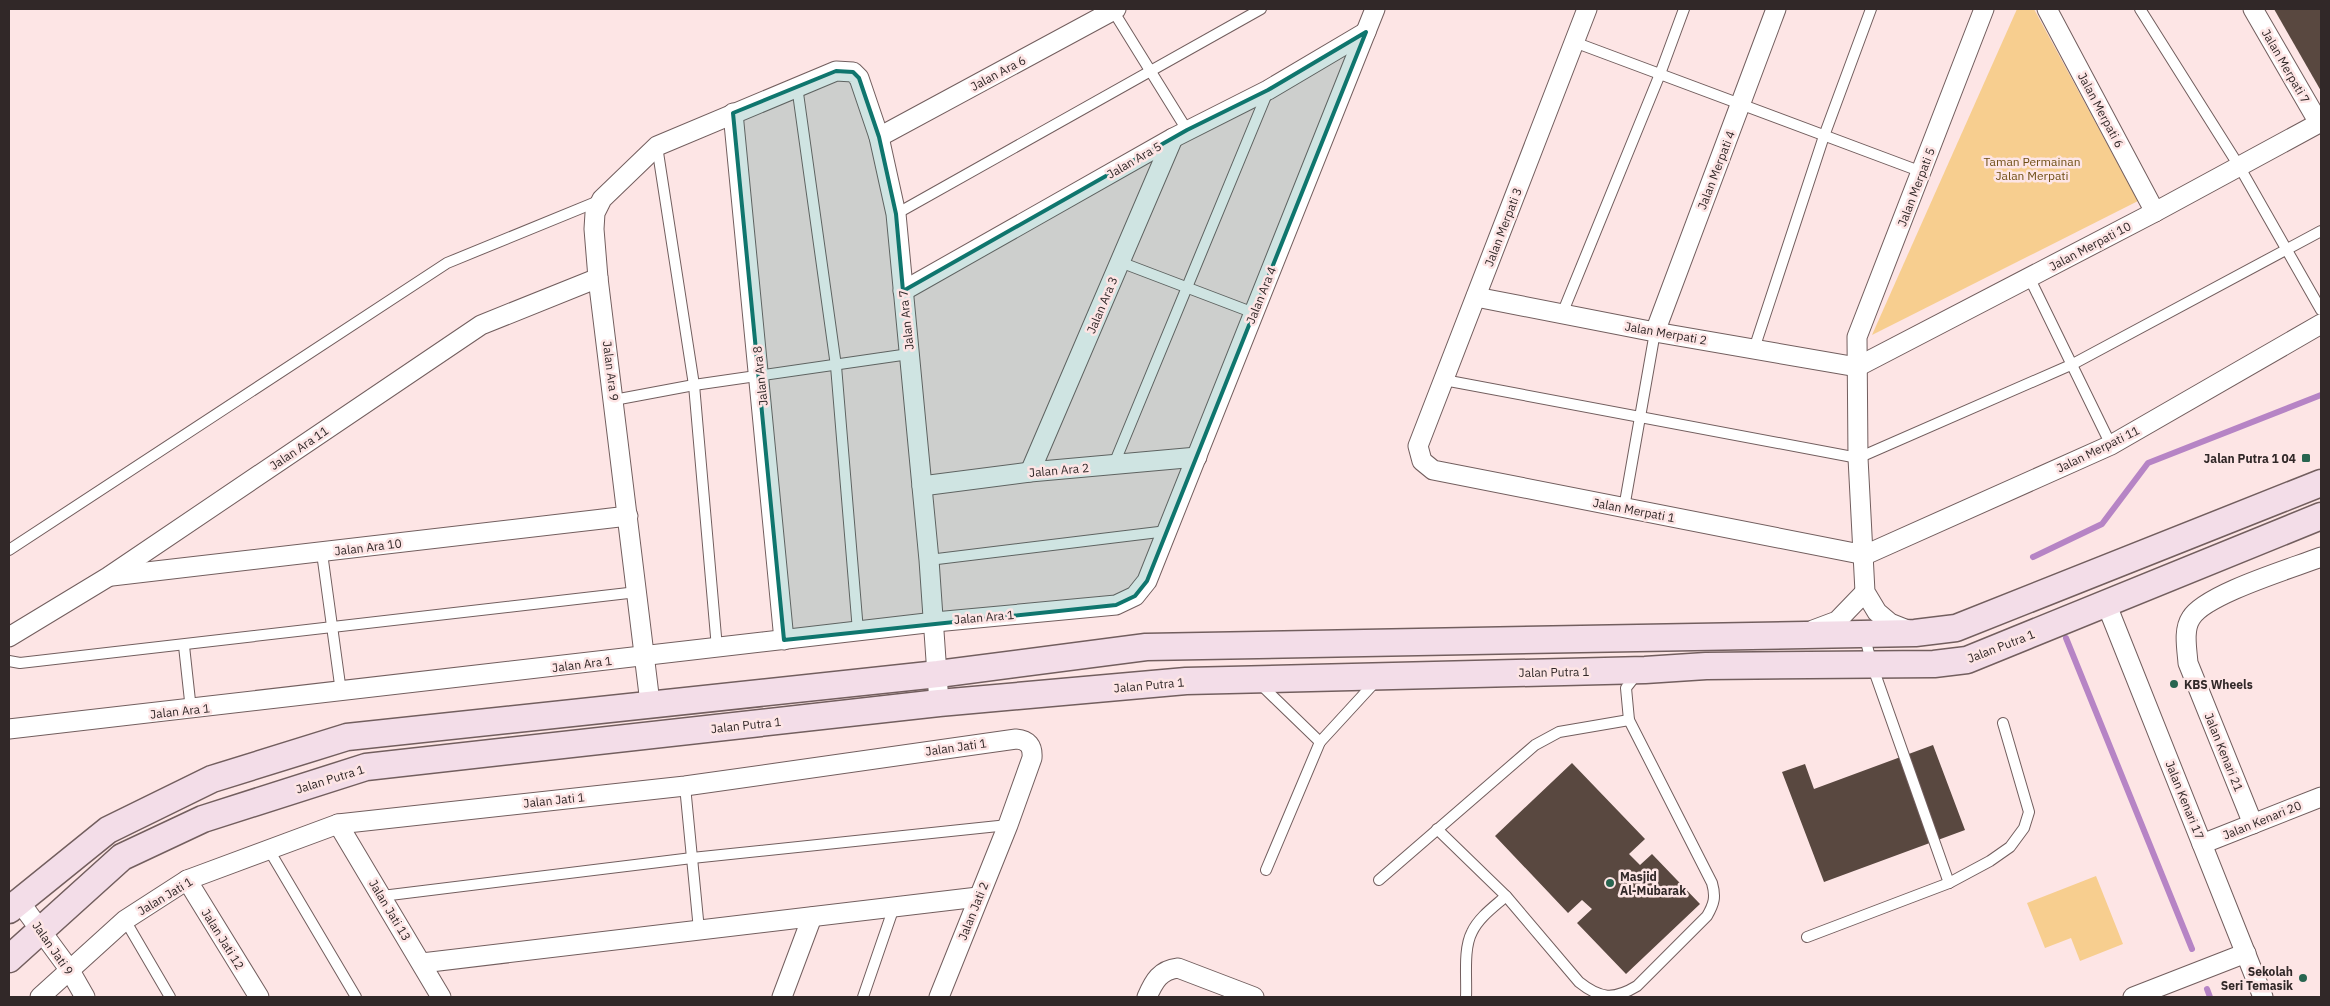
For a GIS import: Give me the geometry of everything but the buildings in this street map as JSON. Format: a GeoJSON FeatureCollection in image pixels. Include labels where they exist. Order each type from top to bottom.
{"type":"FeatureCollection","features":[{"type":"Feature","properties":{"kind":"main road"},"geometry":{"type":"LineString","coordinates":[[14,905],[108,830],[212,779],[347,737],[650,703],[938,674],[1146,647],[1915,633],[1956,628],[2321,484]]}},
{"type":"Feature","properties":{"kind":"main road","name":"Jalan Putra 1"},"geometry":{"type":"LineString","coordinates":[[9,959],[122,857],[203,819],[366,767],[939,703],[1186,682],[1645,670],[1706,666],[1934,664],[1967,660],[2321,516]]}},
{"type":"Feature","properties":{"kind":"street","name":"Jalan Ara 6"},"geometry":{"type":"LineString","coordinates":[[879,137],[1114,9]]}},
{"type":"Feature","properties":{"kind":"street","name":"Jalan Ara 4"},"geometry":{"type":"LineString","coordinates":[[1147,581],[1375,9]]}},
{"type":"Feature","properties":{"kind":"street","name":"Jalan Merpati 3"},"geometry":{"type":"LineString","coordinates":[[1418,446],[1587,9]]}},
{"type":"Feature","properties":{"kind":"street","name":"Jalan Merpati 4"},"geometry":{"type":"LineString","coordinates":[[1655,332],[1776,9]]}},
{"type":"Feature","properties":{"kind":"street","name":"Jalan Merpati 5"},"geometry":{"type":"LineString","coordinates":[[1865,592],[1865,555],[1858,458],[1857,337],[1984,9]]}},
{"type":"Feature","properties":{"kind":"street","name":"Jalan Merpati 6"},"geometry":{"type":"LineString","coordinates":[[2047,9],[2155,212]]}},
{"type":"Feature","properties":{"kind":"street","name":"Jalan Merpati 7"},"geometry":{"type":"LineString","coordinates":[[2253,9],[2320,122]]}},
{"type":"Feature","properties":{"kind":"street","name":"Jalan Ara 5"},"geometry":{"type":"LineString","coordinates":[[903,291],[1180,134],[1268,90],[1366,32]]}},
{"type":"Feature","properties":{"kind":"street","name":"Jalan Ara 7"},"geometry":{"type":"LineString","coordinates":[[733,113],[836,71],[853,72],[860,78],[863,85],[879,137],[896,214],[935,622],[939,703]]}},
{"type":"Feature","properties":{"kind":"street","name":"Jalan Ara 9"},"geometry":{"type":"LineString","coordinates":[[650,703],[598,278],[594,228],[595,213],[602,199],[657,146],[733,113]]}},
{"type":"Feature","properties":{"kind":"street","name":"Jalan Ara 8"},"geometry":{"type":"LineString","coordinates":[[733,113],[784,640]]}},
{"type":"Feature","properties":{"kind":"street","name":"Jalan Merpati 10"},"geometry":{"type":"LineString","coordinates":[[1857,367],[2155,212],[2320,122]]}},
{"type":"Feature","properties":{"kind":"street","name":"Jalan Ara 3"},"geometry":{"type":"LineString","coordinates":[[1030,472],[1120,262],[1180,134]]}},
{"type":"Feature","properties":{"kind":"street","name":"Jalan Ara 11"},"geometry":{"type":"LineString","coordinates":[[9,637],[108,577],[481,325],[598,278]]}},
{"type":"Feature","properties":{"kind":"street","name":"Jalan Merpati 2"},"geometry":{"type":"LineString","coordinates":[[1476,296],[1655,332],[1857,367]]}},
{"type":"Feature","properties":{"kind":"street","name":"Jalan Merpati 11"},"geometry":{"type":"LineString","coordinates":[[1865,555],[2111,445],[2321,324]]}},
{"type":"Feature","properties":{"kind":"street","name":"Jalan Merpati 1"},"geometry":{"type":"LineString","coordinates":[[1418,446],[1422,461],[1432,470],[1865,555]]}},
{"type":"Feature","properties":{"kind":"street","name":"Jalan Ara 2"},"geometry":{"type":"LineString","coordinates":[[922,486],[1030,472],[1197,457]]}},
{"type":"Feature","properties":{"kind":"street","name":"Jalan Ara 10"},"geometry":{"type":"LineString","coordinates":[[108,577],[628,516]]}},
{"type":"Feature","properties":{"kind":"street","name":"Jalan Kenari 21"},"geometry":{"type":"LineString","coordinates":[[2253,824],[2188,663],[2185,641],[2190,618],[2208,601],[2321,557]]}},
{"type":"Feature","properties":{"kind":"street","name":"Jalan Ara 1"},"geometry":{"type":"LineString","coordinates":[[9,730],[935,622],[1116,605],[1135,596],[1147,581]]}},
{"type":"Feature","properties":{"kind":"street"},"geometry":{"type":"LineString","coordinates":[[1800,634],[1837,621],[1865,592],[1877,612],[1890,623],[1915,633]]}},
{"type":"Feature","properties":{"kind":"street","name":"Jalan Kenari 17"},"geometry":{"type":"LineString","coordinates":[[2106,603],[2263,997]]}},
{"type":"Feature","properties":{"kind":"street","name":"Jalan Jati 1"},"geometry":{"type":"LineString","coordinates":[[40,997],[125,920],[188,880],[338,824],[685,786],[1016,738],[1023,739],[1033,751],[1008,825]]}},
{"type":"Feature","properties":{"kind":"street","name":"Jalan Kenari 20"},"geometry":{"type":"LineString","coordinates":[[2202,844],[2321,796]]}},
{"type":"Feature","properties":{"kind":"street","name":"Jalan Jati 13"},"geometry":{"type":"LineString","coordinates":[[338,824],[441,997]]}},
{"type":"Feature","properties":{"kind":"street","name":"Jalan Jati 2"},"geometry":{"type":"LineString","coordinates":[[938,997],[1008,825]]}},
{"type":"Feature","properties":{"kind":"street","name":"Jalan Jati 12"},"geometry":{"type":"LineString","coordinates":[[188,880],[259,997]]}},
{"type":"Feature","properties":{"kind":"street"},"geometry":{"type":"LineString","coordinates":[[422,963],[978,897]]}},
{"type":"Feature","properties":{"kind":"street","name":"Jalan Jati 9"},"geometry":{"type":"LineString","coordinates":[[14,905],[40,929],[69,970],[85,997]]}},
{"type":"Feature","properties":{"kind":"street"},"geometry":{"type":"LineString","coordinates":[[782,997],[812,917]]}},
{"type":"Feature","properties":{"kind":"street"},"geometry":{"type":"LineString","coordinates":[[2133,997],[2176,990],[2246,953]]}},
{"type":"Feature","properties":{"kind":"street"},"geometry":{"type":"LineString","coordinates":[[1147,997],[1157,977],[1167,970],[1178,968],[1254,997]]}},
{"type":"Feature","properties":{"kind":"lane"},"geometry":{"type":"LineString","coordinates":[[1114,9],[1150,70],[1180,134]]}},
{"type":"Feature","properties":{"kind":"lane"},"geometry":{"type":"LineString","coordinates":[[896,214],[1261,9]]}},
{"type":"Feature","properties":{"kind":"lane"},"geometry":{"type":"LineString","coordinates":[[1562,314],[1660,74],[1684,9]]}},
{"type":"Feature","properties":{"kind":"lane"},"geometry":{"type":"LineString","coordinates":[[1754,349],[1824,136],[1871,9]]}},
{"type":"Feature","properties":{"kind":"lane"},"geometry":{"type":"LineString","coordinates":[[2140,9],[2239,166],[2286,252],[2321,310]]}},
{"type":"Feature","properties":{"kind":"lane"},"geometry":{"type":"LineString","coordinates":[[1574,42],[1922,172]]}},
{"type":"Feature","properties":{"kind":"lane"},"geometry":{"type":"LineString","coordinates":[[797,86],[836,366],[858,631]]}},
{"type":"Feature","properties":{"kind":"lane"},"geometry":{"type":"LineString","coordinates":[[1114,464],[1268,90]]}},
{"type":"Feature","properties":{"kind":"lane"},"geometry":{"type":"LineString","coordinates":[[657,146],[694,385],[717,648]]}},
{"type":"Feature","properties":{"kind":"lane"},"geometry":{"type":"LineString","coordinates":[[9,550],[447,263],[602,199]]}},
{"type":"Feature","properties":{"kind":"lane"},"geometry":{"type":"LineString","coordinates":[[1444,380],[1858,458],[2073,364],[2286,252],[2321,231]]}},
{"type":"Feature","properties":{"kind":"lane"},"geometry":{"type":"LineString","coordinates":[[1120,262],[1254,313]]}},
{"type":"Feature","properties":{"kind":"lane"},"geometry":{"type":"LineString","coordinates":[[2029,277],[2111,445]]}},
{"type":"Feature","properties":{"kind":"lane"},"geometry":{"type":"LineString","coordinates":[[1624,508],[1655,332]]}},
{"type":"Feature","properties":{"kind":"lane"},"geometry":{"type":"LineString","coordinates":[[614,400],[694,385],[760,377],[909,354]]}},
{"type":"Feature","properties":{"kind":"lane"},"geometry":{"type":"LineString","coordinates":[[929,560],[1167,531]]}},
{"type":"Feature","properties":{"kind":"lane"},"geometry":{"type":"LineString","coordinates":[[322,553],[341,692]]}},
{"type":"Feature","properties":{"kind":"lane"},"geometry":{"type":"LineString","coordinates":[[9,661],[20,663],[184,646],[637,592]]}},
{"type":"Feature","properties":{"kind":"lane"},"geometry":{"type":"LineString","coordinates":[[1863,633],[1872,665],[1949,883]]}},
{"type":"Feature","properties":{"kind":"lane"},"geometry":{"type":"LineString","coordinates":[[184,646],[191,710]]}},
{"type":"Feature","properties":{"kind":"lane"},"geometry":{"type":"LineString","coordinates":[[1437,829],[1506,896],[1579,982],[1592,992],[1607,996],[1623,994],[1637,986],[1707,916],[1714,900],[1712,883],[1629,720],[1626,688],[1633,677],[1645,670]]}},
{"type":"Feature","properties":{"kind":"lane"},"geometry":{"type":"LineString","coordinates":[[1266,870],[1320,742],[1381,676]]}},
{"type":"Feature","properties":{"kind":"lane"},"geometry":{"type":"LineString","coordinates":[[1256,679],[1320,742]]}},
{"type":"Feature","properties":{"kind":"lane"},"geometry":{"type":"LineString","coordinates":[[1379,880],[1534,745],[1559,732],[1629,720]]}},
{"type":"Feature","properties":{"kind":"lane"},"geometry":{"type":"LineString","coordinates":[[1807,937],[1949,883],[1999,856],[2010,847],[2024,828],[2029,812],[2003,723]]}},
{"type":"Feature","properties":{"kind":"lane"},"geometry":{"type":"LineString","coordinates":[[685,786],[699,930]]}},
{"type":"Feature","properties":{"kind":"lane"},"geometry":{"type":"LineString","coordinates":[[382,896],[692,858],[1008,825]]}},
{"type":"Feature","properties":{"kind":"lane"},"geometry":{"type":"LineString","coordinates":[[269,850],[356,997]]}},
{"type":"Feature","properties":{"kind":"lane"},"geometry":{"type":"LineString","coordinates":[[1466,997],[1468,945],[1471,932],[1506,896]]}},
{"type":"Feature","properties":{"kind":"lane"},"geometry":{"type":"LineString","coordinates":[[863,997],[894,907]]}},
{"type":"Feature","properties":{"kind":"lane"},"geometry":{"type":"LineString","coordinates":[[125,920],[170,997]]}},
{"type":"Feature","properties":{"kind":"highlighted area"},"geometry":{"type":"Polygon","coordinates":[[[1366,32],[1147,581],[1135,596],[1116,605],[784,640],[733,113],[836,71],[853,72],[859,78],[879,137],[896,214],[903,291],[1187,130],[1268,90],[1366,32]]]}},
{"type":"Feature","properties":{"kind":"green space","name":"Taman Permainan Jalan Merpati"},"geometry":{"type":"Polygon","coordinates":[[[2017,9],[2034,9],[2138,201],[1872,335],[2017,9]]]}},
{"type":"Feature","properties":{"kind":"green space"},"geometry":{"type":"Polygon","coordinates":[[[2096,876],[2123,944],[2080,961],[2071,938],[2045,948],[2027,903],[2096,876]]]}},
{"type":"Feature","properties":{"kind":"waterway"},"geometry":{"type":"LineString","coordinates":[[2033,557],[2102,524],[2148,463],[2321,395]]}},
{"type":"Feature","properties":{"kind":"waterway"},"geometry":{"type":"LineString","coordinates":[[2066,638],[2192,949]]}},
{"type":"Feature","properties":{"kind":"waterway"},"geometry":{"type":"LineString","coordinates":[[2207,989],[2210,997]]}},
{"type":"Feature","properties":{"kind":"place","name":"Jalan Putra 1 04"},"geometry":{"type":"Point","coordinates":[2306,458]}},
{"type":"Feature","properties":{"kind":"place","name":"KBS Wheels"},"geometry":{"type":"Point","coordinates":[2174,684]}},
{"type":"Feature","properties":{"kind":"place","name":"Masjid Al-Mubarak"},"geometry":{"type":"Point","coordinates":[1610,883]}},
{"type":"Feature","properties":{"kind":"place","name":"Sekolah Seri Temasik"},"geometry":{"type":"Point","coordinates":[2303,978]}}]}
